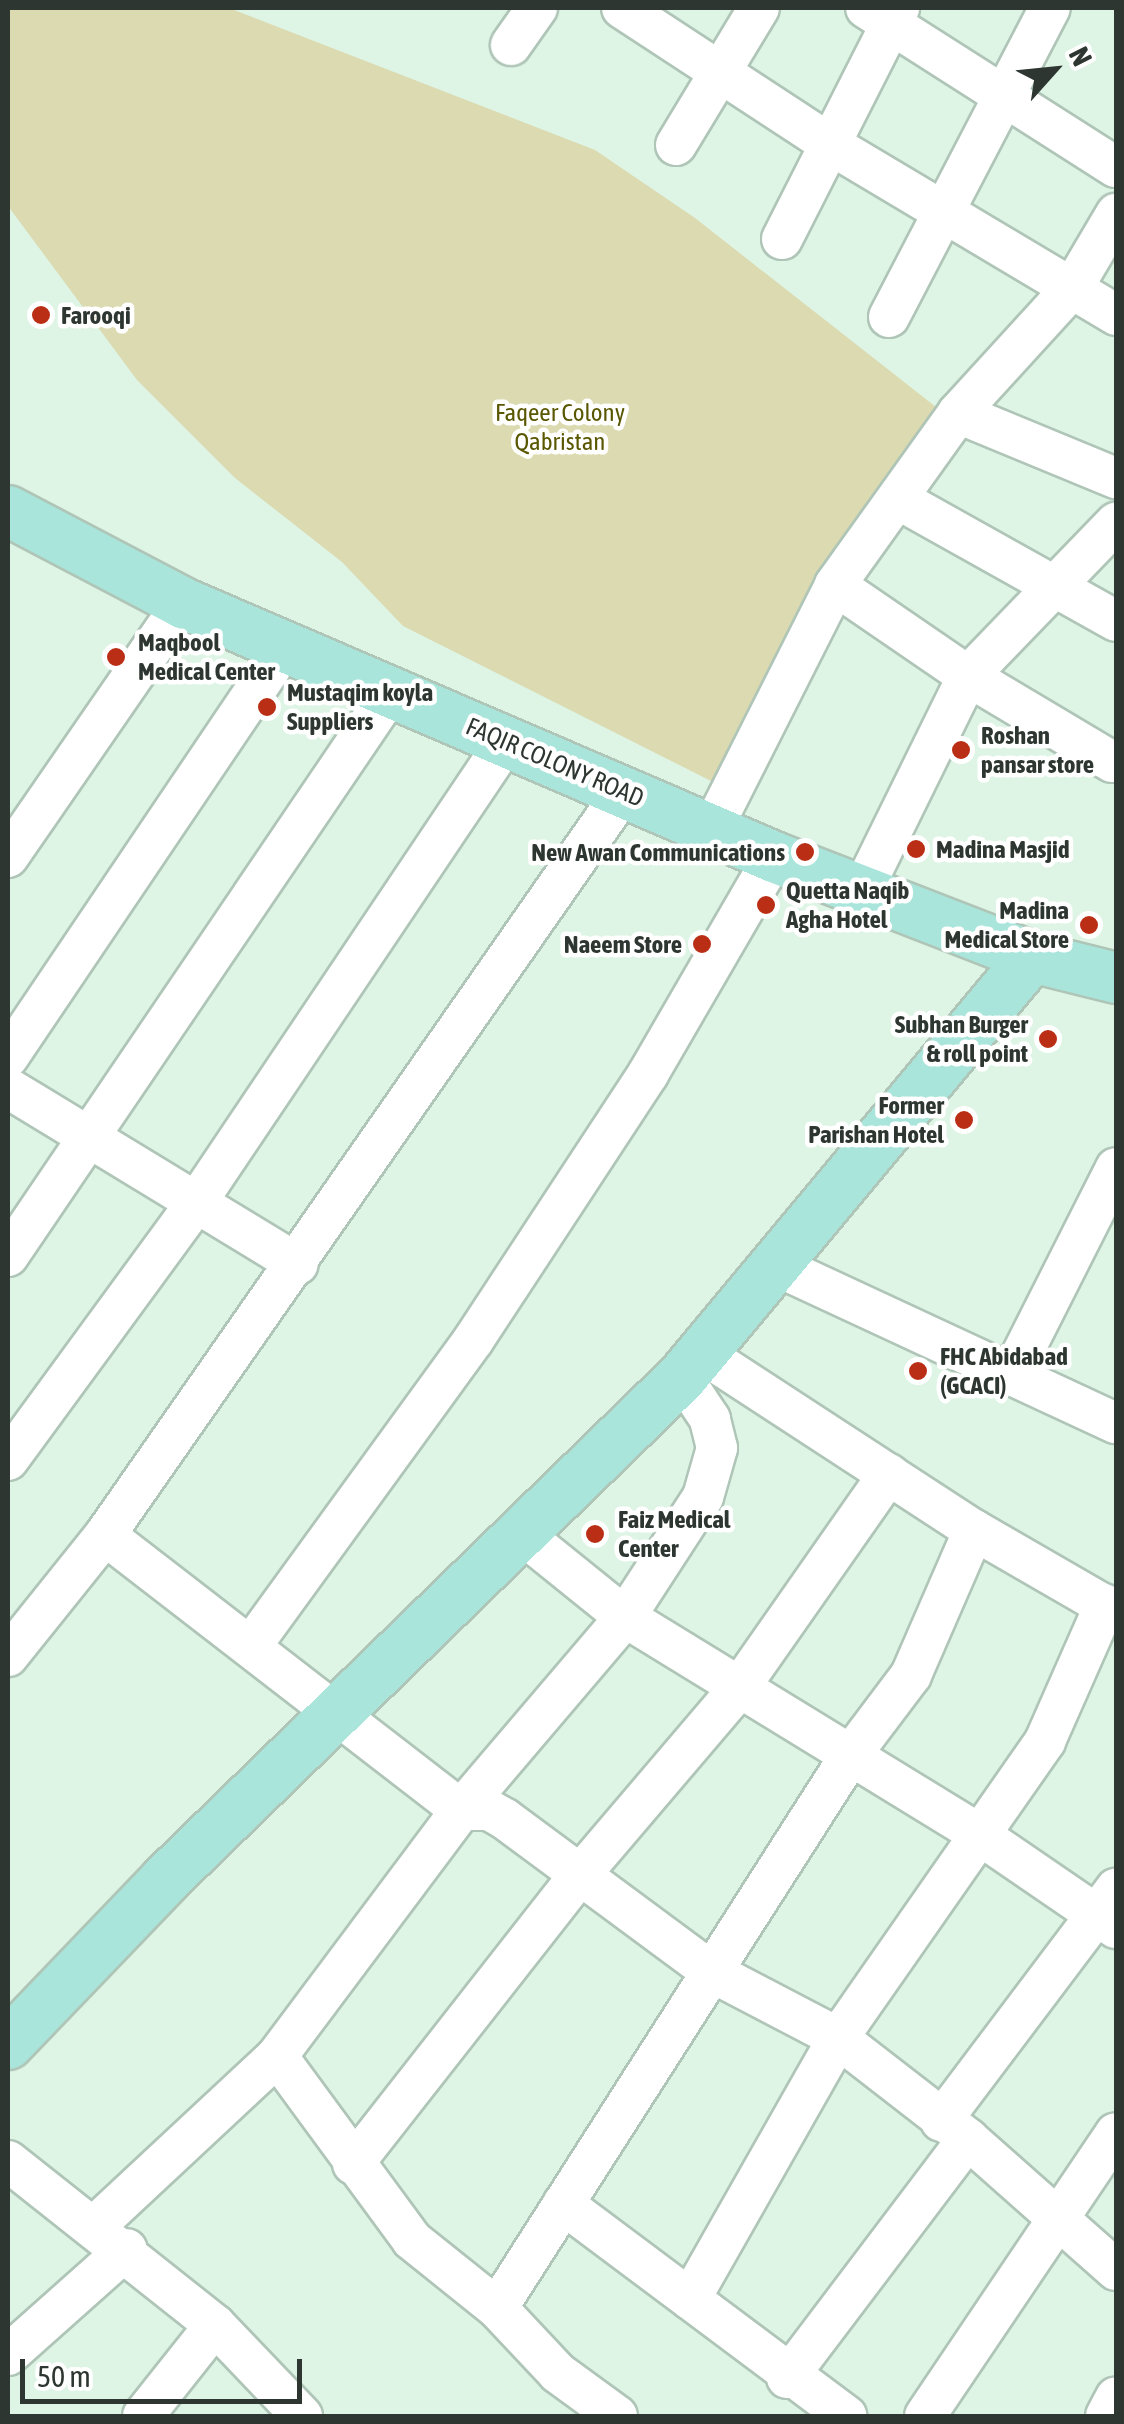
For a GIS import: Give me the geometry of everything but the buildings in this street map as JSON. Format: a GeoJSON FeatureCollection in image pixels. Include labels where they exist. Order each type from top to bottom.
{"type":"FeatureCollection","features":[{"type":"Feature","properties":{"kind":"main road","name":"FAQIR COLONY ROAD"},"geometry":{"type":"LineString","coordinates":[[8,511],[183,603],[505,743],[774,856],[1032,957],[1116,978]]}},
{"type":"Feature","properties":{"kind":"main road"},"geometry":{"type":"LineString","coordinates":[[8,2044],[165,1880],[342,1715],[692,1365],[1032,957]]}},
{"type":"Feature","properties":{"kind":"street"},"geometry":{"type":"LineString","coordinates":[[511,45],[538,8]]}},
{"type":"Feature","properties":{"kind":"street"},"geometry":{"type":"LineString","coordinates":[[622,8],[834,146],[1116,314]]}},
{"type":"Feature","properties":{"kind":"street"},"geometry":{"type":"LineString","coordinates":[[676,145],[759,8]]}},
{"type":"Feature","properties":{"kind":"street"},"geometry":{"type":"LineString","coordinates":[[888,317],[1050,8]]}},
{"type":"Feature","properties":{"kind":"street"},"geometry":{"type":"LineString","coordinates":[[782,239],[834,146],[885,13],[1004,96],[1116,167]]}},
{"type":"Feature","properties":{"kind":"street"},"geometry":{"type":"LineString","coordinates":[[712,829],[836,585],[958,413],[1074,287],[1116,214]]}},
{"type":"Feature","properties":{"kind":"street"},"geometry":{"type":"LineString","coordinates":[[958,413],[1116,478]]}},
{"type":"Feature","properties":{"kind":"street"},"geometry":{"type":"LineString","coordinates":[[898,499],[1055,581],[1116,621]]}},
{"type":"Feature","properties":{"kind":"street"},"geometry":{"type":"LineString","coordinates":[[862,891],[968,676],[1055,581],[1116,522]]}},
{"type":"Feature","properties":{"kind":"street"},"geometry":{"type":"LineString","coordinates":[[836,585],[968,676],[1112,762]]}},
{"type":"Feature","properties":{"kind":"street"},"geometry":{"type":"LineString","coordinates":[[14,834],[183,603]]}},
{"type":"Feature","properties":{"kind":"street"},"geometry":{"type":"LineString","coordinates":[[8,1057],[285,647]]}},
{"type":"Feature","properties":{"kind":"street"},"geometry":{"type":"LineString","coordinates":[[8,1256],[93,1137],[390,693]]}},
{"type":"Feature","properties":{"kind":"street"},"geometry":{"type":"LineString","coordinates":[[8,1460],[198,1200],[505,743]]}},
{"type":"Feature","properties":{"kind":"street"},"geometry":{"type":"LineString","coordinates":[[8,1656],[105,1534],[298,1264],[624,791]]}},
{"type":"Feature","properties":{"kind":"street"},"geometry":{"type":"LineString","coordinates":[[251,1646],[484,1323],[648,1074],[774,856]]}},
{"type":"Feature","properties":{"kind":"street"},"geometry":{"type":"LineString","coordinates":[[8,1088],[298,1264]]}},
{"type":"Feature","properties":{"kind":"street"},"geometry":{"type":"LineString","coordinates":[[1014,1370],[1116,1168]]}},
{"type":"Feature","properties":{"kind":"street"},"geometry":{"type":"LineString","coordinates":[[775,1265],[1014,1370],[1116,1423]]}},
{"type":"Feature","properties":{"kind":"street"},"geometry":{"type":"LineString","coordinates":[[690,2299],[838,2038],[977,1833],[1045,1742],[1111,1608],[974,1530],[888,1474],[692,1365]]}},
{"type":"Feature","properties":{"kind":"street"},"geometry":{"type":"LineString","coordinates":[[8,2355],[276,2056],[461,1810],[625,1617],[703,1497],[717,1448],[692,1365]]}},
{"type":"Feature","properties":{"kind":"street"},"geometry":{"type":"LineString","coordinates":[[352,2164],[580,1876],[739,1688],[888,1474]]}},
{"type":"Feature","properties":{"kind":"street"},"geometry":{"type":"LineString","coordinates":[[497,2308],[850,1756],[911,1675],[974,1530]]}},
{"type":"Feature","properties":{"kind":"street"},"geometry":{"type":"LineString","coordinates":[[105,1534],[461,1810],[489,1810],[712,1972],[838,2038],[954,2130],[1116,2270]]}},
{"type":"Feature","properties":{"kind":"street"},"geometry":{"type":"LineString","coordinates":[[522,1534],[625,1617],[1111,1912],[954,2130],[787,2378]]}},
{"type":"Feature","properties":{"kind":"street"},"geometry":{"type":"LineString","coordinates":[[276,2056],[352,2164],[412,2240],[497,2308],[558,2373],[617,2416]]}},
{"type":"Feature","properties":{"kind":"street"},"geometry":{"type":"LineString","coordinates":[[924,2416],[1116,2134]]}},
{"type":"Feature","properties":{"kind":"street"},"geometry":{"type":"LineString","coordinates":[[8,2161],[111,2238],[215,2325],[302,2416]]}},
{"type":"Feature","properties":{"kind":"street"},"geometry":{"type":"LineString","coordinates":[[563,2204],[787,2378],[846,2416]]}},
{"type":"Feature","properties":{"kind":"street"},"geometry":{"type":"LineString","coordinates":[[143,2416],[215,2325]]}},
{"type":"Feature","properties":{"kind":"street"},"geometry":{"type":"LineString","coordinates":[[1106,2416],[1116,2397]]}},
{"type":"Feature","properties":{"kind":"green space","name":"Faqeer Colony Qabristan"},"geometry":{"type":"Polygon","coordinates":[[[8,8],[229,8],[595,150],[695,218],[941,411],[719,785],[403,626],[342,562],[235,478],[137,380],[8,206],[8,8]]]}},
{"type":"Feature","properties":{"kind":"place","name":"Farooqi"},"geometry":{"type":"Point","coordinates":[41,315]}},
{"type":"Feature","properties":{"kind":"place","name":"Maqbool Medical Center"},"geometry":{"type":"Point","coordinates":[116,657]}},
{"type":"Feature","properties":{"kind":"place","name":"Mustaqim koyla Suppliers"},"geometry":{"type":"Point","coordinates":[267,707]}},
{"type":"Feature","properties":{"kind":"place","name":"Roshan pansar store"},"geometry":{"type":"Point","coordinates":[961,750]}},
{"type":"Feature","properties":{"kind":"place","name":"Madina Masjid"},"geometry":{"type":"Point","coordinates":[916,849]}},
{"type":"Feature","properties":{"kind":"place","name":"New Awan Communications"},"geometry":{"type":"Point","coordinates":[805,852]}},
{"type":"Feature","properties":{"kind":"place","name":"Quetta Naqib Agha Hotel"},"geometry":{"type":"Point","coordinates":[766,905]}},
{"type":"Feature","properties":{"kind":"place","name":"Madina Medical Store"},"geometry":{"type":"Point","coordinates":[1089,925]}},
{"type":"Feature","properties":{"kind":"place","name":"Naeem Store"},"geometry":{"type":"Point","coordinates":[702,944]}},
{"type":"Feature","properties":{"kind":"place","name":"Subhan Burger & roll point"},"geometry":{"type":"Point","coordinates":[1048,1039]}},
{"type":"Feature","properties":{"kind":"place","name":"Former Parishan Hotel"},"geometry":{"type":"Point","coordinates":[964,1120]}},
{"type":"Feature","properties":{"kind":"place","name":"FHC Abidabad (GCACI)"},"geometry":{"type":"Point","coordinates":[918,1371]}},
{"type":"Feature","properties":{"kind":"place","name":"Faiz Medical Center"},"geometry":{"type":"Point","coordinates":[595,1534]}}]}
